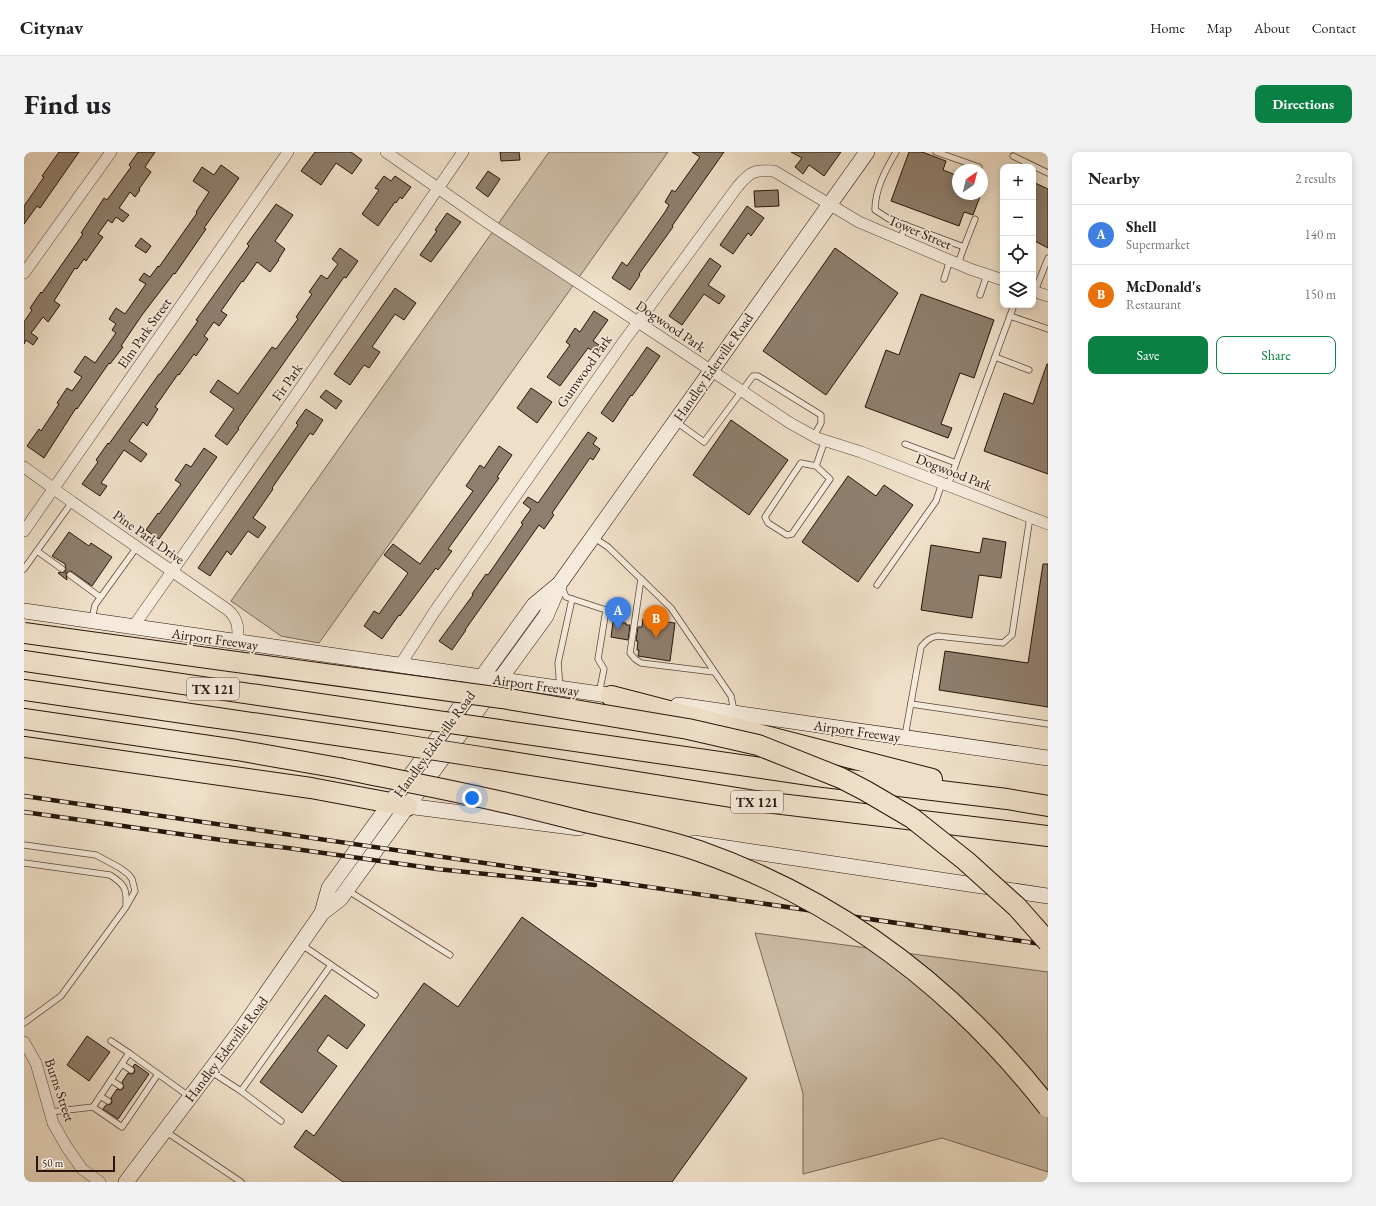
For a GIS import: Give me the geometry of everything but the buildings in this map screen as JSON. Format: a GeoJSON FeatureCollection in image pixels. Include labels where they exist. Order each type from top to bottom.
{"type":"FeatureCollection","features":[{"type":"Feature","properties":{"kind":"highway"},"geometry":{"type":"LineString","coordinates":[[24,633],[502,698],[688,729],[758,745],[842,778],[878,797],[912,818],[966,860],[1017,907],[1048,942]]}},
{"type":"Feature","properties":{"kind":"highway","name":"TX 121"},"geometry":{"type":"LineString","coordinates":[[24,661],[816,776],[1007,799],[1048,806]]}},
{"type":"Feature","properties":{"kind":"highway","name":"TX 121"},"geometry":{"type":"LineString","coordinates":[[24,690],[391,743],[756,801],[1028,833],[1048,837]]}},
{"type":"Feature","properties":{"kind":"highway"},"geometry":{"type":"LineString","coordinates":[[605,695],[1007,799]]}},
{"type":"Feature","properties":{"kind":"highway"},"geometry":{"type":"LineString","coordinates":[[24,719],[237,750],[339,768],[497,800],[668,841],[728,862],[770,880],[843,919],[917,971],[986,1034],[1021,1073],[1048,1107]]}},
{"type":"Feature","properties":{"kind":"highway"},"geometry":{"type":"LineString","coordinates":[[24,747],[311,788],[399,805]]}},
{"type":"Feature","properties":{"kind":"main road","name":"Handley Ederville Road"},"geometry":{"type":"LineString","coordinates":[[322,913],[329,888],[399,805],[499,680],[546,616],[560,583],[867,152]]}},
{"type":"Feature","properties":{"kind":"main road","name":"Handley Ederville Road"},"geometry":{"type":"LineString","coordinates":[[126,1182],[243,1027],[322,913],[340,899],[347,890],[399,805],[482,677],[534,605],[560,583]]}},
{"type":"Feature","properties":{"kind":"main road","name":"Airport Freeway"},"geometry":{"type":"LineString","coordinates":[[24,611],[1048,758]]}},
{"type":"Feature","properties":{"kind":"main road"},"geometry":{"type":"LineString","coordinates":[[399,805],[719,847],[1048,896]]}},
{"type":"Feature","properties":{"kind":"street"},"geometry":{"type":"LineString","coordinates":[[24,273],[111,152]]}},
{"type":"Feature","properties":{"kind":"street","name":"Elm Park Street"},"geometry":{"type":"LineString","coordinates":[[24,531],[288,152]]}},
{"type":"Feature","properties":{"kind":"street","name":"Dogwood Park"},"geometry":{"type":"LineString","coordinates":[[386,152],[488,223],[790,423],[819,438],[861,452],[1048,524]]}},
{"type":"Feature","properties":{"kind":"street","name":"Fir Park"},"geometry":{"type":"LineString","coordinates":[[133,627],[171,570],[300,389],[463,152]]}},
{"type":"Feature","properties":{"kind":"street","name":"Gumwood Park"},"geometry":{"type":"LineString","coordinates":[[400,665],[435,611],[638,322],[748,174],[760,170],[774,171],[829,204]]}},
{"type":"Feature","properties":{"kind":"street","name":"Tower Street"},"geometry":{"type":"LineString","coordinates":[[829,204],[859,222],[954,262],[1000,279]]}},
{"type":"Feature","properties":{"kind":"street"},"geometry":{"type":"LineString","coordinates":[[1036,292],[1048,296]]}},
{"type":"Feature","properties":{"kind":"street","name":"Pine Park Drive"},"geometry":{"type":"LineString","coordinates":[[24,467],[53,489],[234,615],[238,625],[238,642]]}},
{"type":"Feature","properties":{"kind":"street","name":"Burns Street"},"geometry":{"type":"LineString","coordinates":[[24,1042],[36,1063],[53,1123],[66,1146],[82,1169],[100,1182]]}},
{"type":"Feature","properties":{"kind":"lane"},"geometry":{"type":"LineString","coordinates":[[896,152],[886,168],[875,201],[875,210],[889,219],[964,247]]}},
{"type":"Feature","properties":{"kind":"lane"},"geometry":{"type":"LineString","coordinates":[[936,152],[970,164]]}},
{"type":"Feature","properties":{"kind":"lane"},"geometry":{"type":"LineString","coordinates":[[1013,156],[1048,173]]}},
{"type":"Feature","properties":{"kind":"lane"},"geometry":{"type":"LineString","coordinates":[[944,279],[964,247],[975,219]]}},
{"type":"Feature","properties":{"kind":"lane"},"geometry":{"type":"LineString","coordinates":[[900,239],[906,225]]}},
{"type":"Feature","properties":{"kind":"lane"},"geometry":{"type":"LineString","coordinates":[[1036,286],[1048,258]]}},
{"type":"Feature","properties":{"kind":"lane"},"geometry":{"type":"LineString","coordinates":[[980,295],[987,275]]}},
{"type":"Feature","properties":{"kind":"lane"},"geometry":{"type":"LineString","coordinates":[[877,585],[936,501],[956,463],[1013,308]]}},
{"type":"Feature","properties":{"kind":"lane"},"geometry":{"type":"LineString","coordinates":[[1010,316],[1048,329]]}},
{"type":"Feature","properties":{"kind":"lane"},"geometry":{"type":"LineString","coordinates":[[995,357],[1029,370]]}},
{"type":"Feature","properties":{"kind":"lane"},"geometry":{"type":"LineString","coordinates":[[675,421],[704,442],[753,376],[758,376],[821,415],[816,466]]}},
{"type":"Feature","properties":{"kind":"lane"},"geometry":{"type":"LineString","coordinates":[[905,444],[956,463]]}},
{"type":"Feature","properties":{"kind":"lane"},"geometry":{"type":"LineString","coordinates":[[801,463],[816,466],[830,479],[792,534],[786,535],[768,523],[766,517],[801,463]]}},
{"type":"Feature","properties":{"kind":"lane"},"geometry":{"type":"LineString","coordinates":[[24,569],[72,502]]}},
{"type":"Feature","properties":{"kind":"lane"},"geometry":{"type":"LineString","coordinates":[[904,738],[921,647],[932,637],[938,636],[1003,643],[1012,635],[1030,517]]}},
{"type":"Feature","properties":{"kind":"lane"},"geometry":{"type":"LineString","coordinates":[[593,537],[608,547],[671,608],[731,696],[734,714]]}},
{"type":"Feature","properties":{"kind":"lane"},"geometry":{"type":"LineString","coordinates":[[92,621],[95,604],[137,547]]}},
{"type":"Feature","properties":{"kind":"lane"},"geometry":{"type":"LineString","coordinates":[[37,551],[62,569]]}},
{"type":"Feature","properties":{"kind":"lane"},"geometry":{"type":"LineString","coordinates":[[70,575],[100,597]]}},
{"type":"Feature","properties":{"kind":"lane"},"geometry":{"type":"LineString","coordinates":[[641,579],[630,653],[635,660],[641,663],[714,672]]}},
{"type":"Feature","properties":{"kind":"lane"},"geometry":{"type":"LineString","coordinates":[[560,583],[566,597],[606,610],[598,659],[604,669],[605,695]]}},
{"type":"Feature","properties":{"kind":"lane"},"geometry":{"type":"LineString","coordinates":[[560,688],[558,663],[572,599]]}},
{"type":"Feature","properties":{"kind":"lane"},"geometry":{"type":"LineString","coordinates":[[911,704],[1048,724]]}},
{"type":"Feature","properties":{"kind":"lane"},"geometry":{"type":"LineString","coordinates":[[24,845],[96,855],[128,874],[132,880],[135,891],[126,907],[61,996],[24,1023]]}},
{"type":"Feature","properties":{"kind":"lane"},"geometry":{"type":"LineString","coordinates":[[24,863],[110,875],[122,883],[127,892],[126,907]]}},
{"type":"Feature","properties":{"kind":"lane"},"geometry":{"type":"LineString","coordinates":[[347,890],[450,954]]}},
{"type":"Feature","properties":{"kind":"lane"},"geometry":{"type":"LineString","coordinates":[[301,944],[375,995]]}},
{"type":"Feature","properties":{"kind":"lane"},"geometry":{"type":"LineString","coordinates":[[241,1091],[331,965]]}},
{"type":"Feature","properties":{"kind":"lane"},"geometry":{"type":"LineString","coordinates":[[111,1041],[190,1098]]}},
{"type":"Feature","properties":{"kind":"lane"},"geometry":{"type":"LineString","coordinates":[[93,1107],[129,1054]]}},
{"type":"Feature","properties":{"kind":"lane"},"geometry":{"type":"LineString","coordinates":[[122,1064],[130,1070]]}},
{"type":"Feature","properties":{"kind":"lane"},"geometry":{"type":"LineString","coordinates":[[210,1071],[241,1091],[281,1121]]}},
{"type":"Feature","properties":{"kind":"lane"},"geometry":{"type":"LineString","coordinates":[[50,1112],[93,1107],[122,1127],[158,1074]]}},
{"type":"Feature","properties":{"kind":"lane"},"geometry":{"type":"LineString","coordinates":[[112,1080],[120,1086]]}},
{"type":"Feature","properties":{"kind":"lane"},"geometry":{"type":"LineString","coordinates":[[145,1080],[151,1084]]}},
{"type":"Feature","properties":{"kind":"lane"},"geometry":{"type":"LineString","coordinates":[[100,1096],[108,1102]]}},
{"type":"Feature","properties":{"kind":"lane"},"geometry":{"type":"LineString","coordinates":[[134,1096],[140,1100]]}},
{"type":"Feature","properties":{"kind":"lane"},"geometry":{"type":"LineString","coordinates":[[123,1112],[129,1116]]}},
{"type":"Feature","properties":{"kind":"lane"},"geometry":{"type":"LineString","coordinates":[[165,1131],[241,1182]]}},
{"type":"Feature","properties":{"kind":"shaded area"},"geometry":{"type":"Polygon","coordinates":[[[549,152],[668,152],[319,643],[281,636],[231,601],[549,152]]]}},
{"type":"Feature","properties":{"kind":"shaded area"},"geometry":{"type":"Polygon","coordinates":[[[755,933],[1048,972],[1048,1172],[942,1138],[803,1174],[803,1093],[755,933]]]}},
{"type":"Feature","properties":{"kind":"railway"},"geometry":{"type":"LineString","coordinates":[[24,796],[1048,945]]}},
{"type":"Feature","properties":{"kind":"railway"},"geometry":{"type":"LineString","coordinates":[[24,812],[437,869],[595,885]]}},
{"type":"Feature","properties":{"kind":"place","name":"Shell"},"geometry":{"type":"Point","coordinates":[618,630]}},
{"type":"Feature","properties":{"kind":"place","name":"McDonald's"},"geometry":{"type":"Point","coordinates":[656,638]}}]}
